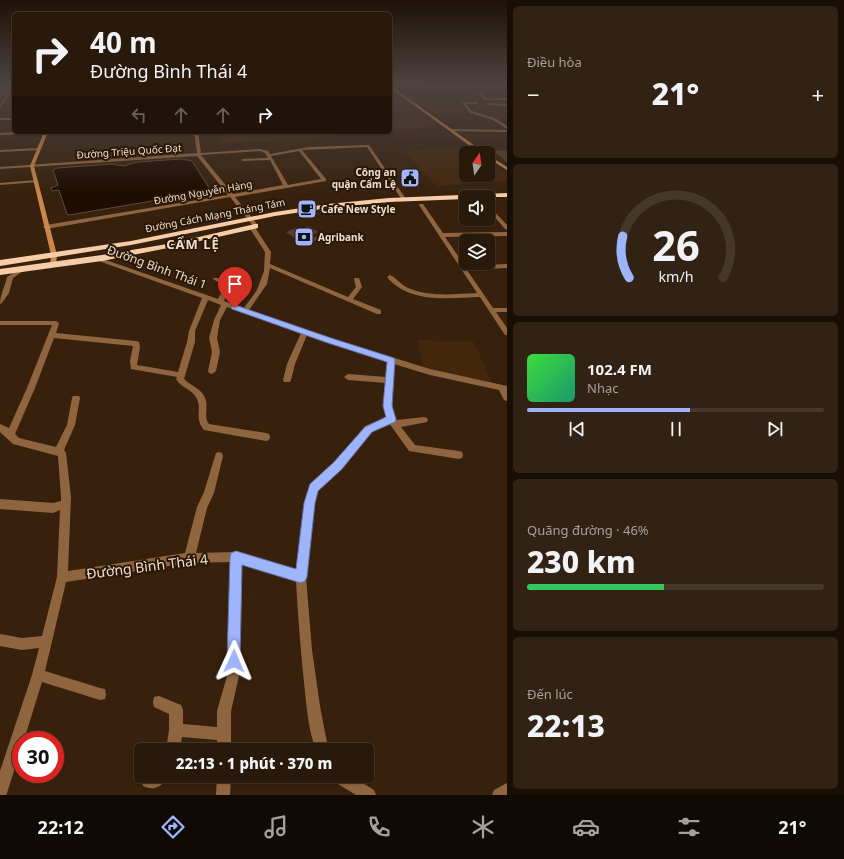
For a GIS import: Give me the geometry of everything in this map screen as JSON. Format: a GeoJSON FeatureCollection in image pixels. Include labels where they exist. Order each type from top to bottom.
{"type":"FeatureCollection","features":[{"type":"Feature","properties":{"kind":"highway","name":"Đường Cách Mạng Tháng Tám"},"geometry":{"type":"LineString","coordinates":[[0,272],[98,259],[173,245],[328,206],[404,199],[507,195]]}},
{"type":"Feature","properties":{"kind":"highway"},"geometry":{"type":"LineString","coordinates":[[495,203],[507,202]]}},
{"type":"Feature","properties":{"kind":"highway","name":"Đường Cách Mạng Tháng Tám"},"geometry":{"type":"LineString","coordinates":[[0,263],[336,212],[421,205],[459,204]]}},
{"type":"Feature","properties":{"kind":"street"},"geometry":{"type":"LineString","coordinates":[[438,121],[473,146]]}},
{"type":"Feature","properties":{"kind":"street"},"geometry":{"type":"LineString","coordinates":[[497,121],[507,129]]}},
{"type":"Feature","properties":{"kind":"street"},"geometry":{"type":"LineString","coordinates":[[450,130],[507,129]]}},
{"type":"Feature","properties":{"kind":"street"},"geometry":{"type":"LineString","coordinates":[[0,134],[12,133]]}},
{"type":"Feature","properties":{"kind":"street"},"geometry":{"type":"LineString","coordinates":[[45,134],[32,166],[54,255],[53,265]]}},
{"type":"Feature","properties":{"kind":"street"},"geometry":{"type":"LineString","coordinates":[[196,134],[199,155],[252,224],[268,252],[266,275],[263,285],[245,311]]}},
{"type":"Feature","properties":{"kind":"street"},"geometry":{"type":"LineString","coordinates":[[244,160],[270,157],[309,148],[369,146],[404,199]]}},
{"type":"Feature","properties":{"kind":"street"},"geometry":{"type":"LineString","coordinates":[[0,151],[39,149]]}},
{"type":"Feature","properties":{"kind":"street","name":"Đường Triệu Quốc Đạt"},"geometry":{"type":"LineString","coordinates":[[0,168],[260,150],[267,152],[270,157]]}},
{"type":"Feature","properties":{"kind":"street","name":"Đường Nguyễn Hàng"},"geometry":{"type":"LineString","coordinates":[[46,227],[324,180],[300,150]]}},
{"type":"Feature","properties":{"kind":"street"},"geometry":{"type":"LineString","coordinates":[[270,157],[286,186]]}},
{"type":"Feature","properties":{"kind":"street"},"geometry":{"type":"LineString","coordinates":[[495,161],[507,169]]}},
{"type":"Feature","properties":{"kind":"street"},"geometry":{"type":"LineString","coordinates":[[0,184],[36,181]]}},
{"type":"Feature","properties":{"kind":"street"},"geometry":{"type":"LineString","coordinates":[[421,205],[459,262]]}},
{"type":"Feature","properties":{"kind":"street"},"geometry":{"type":"LineString","coordinates":[[495,213],[507,228]]}},
{"type":"Feature","properties":{"kind":"street"},"geometry":{"type":"LineString","coordinates":[[441,235],[507,234]]}},
{"type":"Feature","properties":{"kind":"street","name":"Đường Bình Thái 1"},"geometry":{"type":"LineString","coordinates":[[98,259],[206,298],[391,360],[448,377],[504,389]]}},
{"type":"Feature","properties":{"kind":"street"},"geometry":{"type":"LineString","coordinates":[[267,265],[379,312]]}},
{"type":"Feature","properties":{"kind":"street"},"geometry":{"type":"LineString","coordinates":[[495,267],[507,266]]}},
{"type":"Feature","properties":{"kind":"street"},"geometry":{"type":"LineString","coordinates":[[0,302],[6,293],[10,277],[23,269]]}},
{"type":"Feature","properties":{"kind":"street"},"geometry":{"type":"LineString","coordinates":[[464,270],[507,333]]}},
{"type":"Feature","properties":{"kind":"street"},"geometry":{"type":"LineString","coordinates":[[390,277],[399,286],[413,293],[481,295]]}},
{"type":"Feature","properties":{"kind":"street"},"geometry":{"type":"LineString","coordinates":[[212,371],[216,352],[213,338],[226,290],[226,284],[216,279]]}},
{"type":"Feature","properties":{"kind":"street"},"geometry":{"type":"LineString","coordinates":[[350,299],[359,286],[357,279]]}},
{"type":"Feature","properties":{"kind":"street"},"geometry":{"type":"LineString","coordinates":[[206,298],[192,331],[191,342],[180,379],[182,383],[195,388],[202,401],[202,419],[205,425],[211,428],[266,437]]}},
{"type":"Feature","properties":{"kind":"street"},"geometry":{"type":"LineString","coordinates":[[492,310],[507,310]]}},
{"type":"Feature","properties":{"kind":"street"},"geometry":{"type":"LineString","coordinates":[[0,323],[56,323],[31,388],[10,435]]}},
{"type":"Feature","properties":{"kind":"street"},"geometry":{"type":"LineString","coordinates":[[287,380],[291,364],[305,332]]}},
{"type":"Feature","properties":{"kind":"street"},"geometry":{"type":"LineString","coordinates":[[51,335],[136,344],[132,362],[134,367],[181,375]]}},
{"type":"Feature","properties":{"kind":"street"},"geometry":{"type":"LineString","coordinates":[[391,360],[388,406],[393,421],[412,448],[460,455]]}},
{"type":"Feature","properties":{"kind":"street"},"geometry":{"type":"LineString","coordinates":[[348,377],[390,380]]}},
{"type":"Feature","properties":{"kind":"street"},"geometry":{"type":"LineString","coordinates":[[504,389],[507,398]]}},
{"type":"Feature","properties":{"kind":"street"},"geometry":{"type":"LineString","coordinates":[[0,793],[38,675],[62,577],[65,504],[64,467],[60,453],[71,425],[76,398]]}},
{"type":"Feature","properties":{"kind":"street"},"geometry":{"type":"LineString","coordinates":[[320,743],[313,706],[306,650],[301,577],[310,503],[314,488],[338,465],[368,429],[393,421],[424,420]]}},
{"type":"Feature","properties":{"kind":"street"},"geometry":{"type":"LineString","coordinates":[[0,428],[16,441],[60,453]]}},
{"type":"Feature","properties":{"kind":"street"},"geometry":{"type":"LineString","coordinates":[[189,558],[202,507],[209,493],[219,456]]}},
{"type":"Feature","properties":{"kind":"street"},"geometry":{"type":"LineString","coordinates":[[0,504],[53,508],[65,504]]}},
{"type":"Feature","properties":{"kind":"street"},"geometry":{"type":"LineString","coordinates":[[224,743],[224,711],[233,676],[236,557]]}},
{"type":"Feature","properties":{"kind":"street","name":"Đường Bình Thái 4"},"geometry":{"type":"LineString","coordinates":[[62,577],[189,558],[236,557],[301,577]]}},
{"type":"Feature","properties":{"kind":"street"},"geometry":{"type":"LineString","coordinates":[[0,640],[22,644],[46,641]]}},
{"type":"Feature","properties":{"kind":"street"},"geometry":{"type":"LineString","coordinates":[[38,675],[100,694]]}},
{"type":"Feature","properties":{"kind":"street"},"geometry":{"type":"LineString","coordinates":[[159,702],[176,710],[174,743]]}},
{"type":"Feature","properties":{"kind":"street"},"geometry":{"type":"LineString","coordinates":[[176,730],[224,734]]}},
{"type":"Feature","properties":{"kind":"street"},"geometry":{"type":"LineString","coordinates":[[223,795],[224,783]]}},
{"type":"Feature","properties":{"kind":"street"},"geometry":{"type":"LineString","coordinates":[[345,783],[353,791],[370,795]]}},
{"type":"Feature","properties":{"kind":"street"},"geometry":{"type":"LineString","coordinates":[[499,795],[507,790]]}},
{"type":"Feature","properties":{"kind":"shaded area"},"geometry":{"type":"Polygon","coordinates":[[[392,121],[429,121],[436,126],[392,132],[392,121]]]}},
{"type":"Feature","properties":{"kind":"shaded area"},"geometry":{"type":"Polygon","coordinates":[[[218,134],[358,134],[220,144],[218,134]]]}},
{"type":"Feature","properties":{"kind":"shaded area"},"geometry":{"type":"Polygon","coordinates":[[[459,148],[459,182],[493,182],[436,186],[404,151],[459,148]]]}},
{"type":"Feature","properties":{"kind":"shaded area"},"geometry":{"type":"Polygon","coordinates":[[[181,159],[192,161],[211,191],[69,215],[67,214],[59,190],[52,191],[51,188],[58,185],[53,170],[57,168],[112,164],[124,166],[137,162],[181,159]]]}},
{"type":"Feature","properties":{"kind":"shaded area"},"geometry":{"type":"Polygon","coordinates":[[[495,167],[507,175],[507,181],[495,182],[495,167]]]}},
{"type":"Feature","properties":{"kind":"shaded area"},"geometry":{"type":"Polygon","coordinates":[[[417,340],[474,342],[491,381],[478,382],[424,369],[417,340]]]}},
{"type":"Feature","properties":{"kind":"building"},"geometry":{"type":"Polygon","coordinates":[[[507,150],[507,162],[495,153],[495,151],[507,150]]]}},
{"type":"Feature","properties":{"kind":"building","name":"Agribank"},"geometry":{"type":"Polygon","coordinates":[[[308,226],[318,232],[312,235],[319,239],[305,245],[286,232],[296,228],[298,230],[308,226]]]}},
{"type":"Feature","properties":{"kind":"place","name":"Công an quận Cẩm Lệ"},"geometry":{"type":"Point","coordinates":[410,178]}},
{"type":"Feature","properties":{"kind":"place","name":"Cafe New Style"},"geometry":{"type":"Point","coordinates":[307,209]}},
{"type":"Feature","properties":{"kind":"place","name":"Agribank"},"geometry":{"type":"Point","coordinates":[304,237]}},
{"type":"Feature","properties":{"kind":"district","name":"CẨM LỆ"},"geometry":{"type":"Point","coordinates":[193,244]}},
{"type":"Feature","properties":{"kind":"route"},"geometry":{"type":"LineString","coordinates":[[234,661],[236,557],[301,577],[311,495],[314,488],[338,465],[368,429],[391,419],[388,406],[391,360],[235,308]]}}]}
